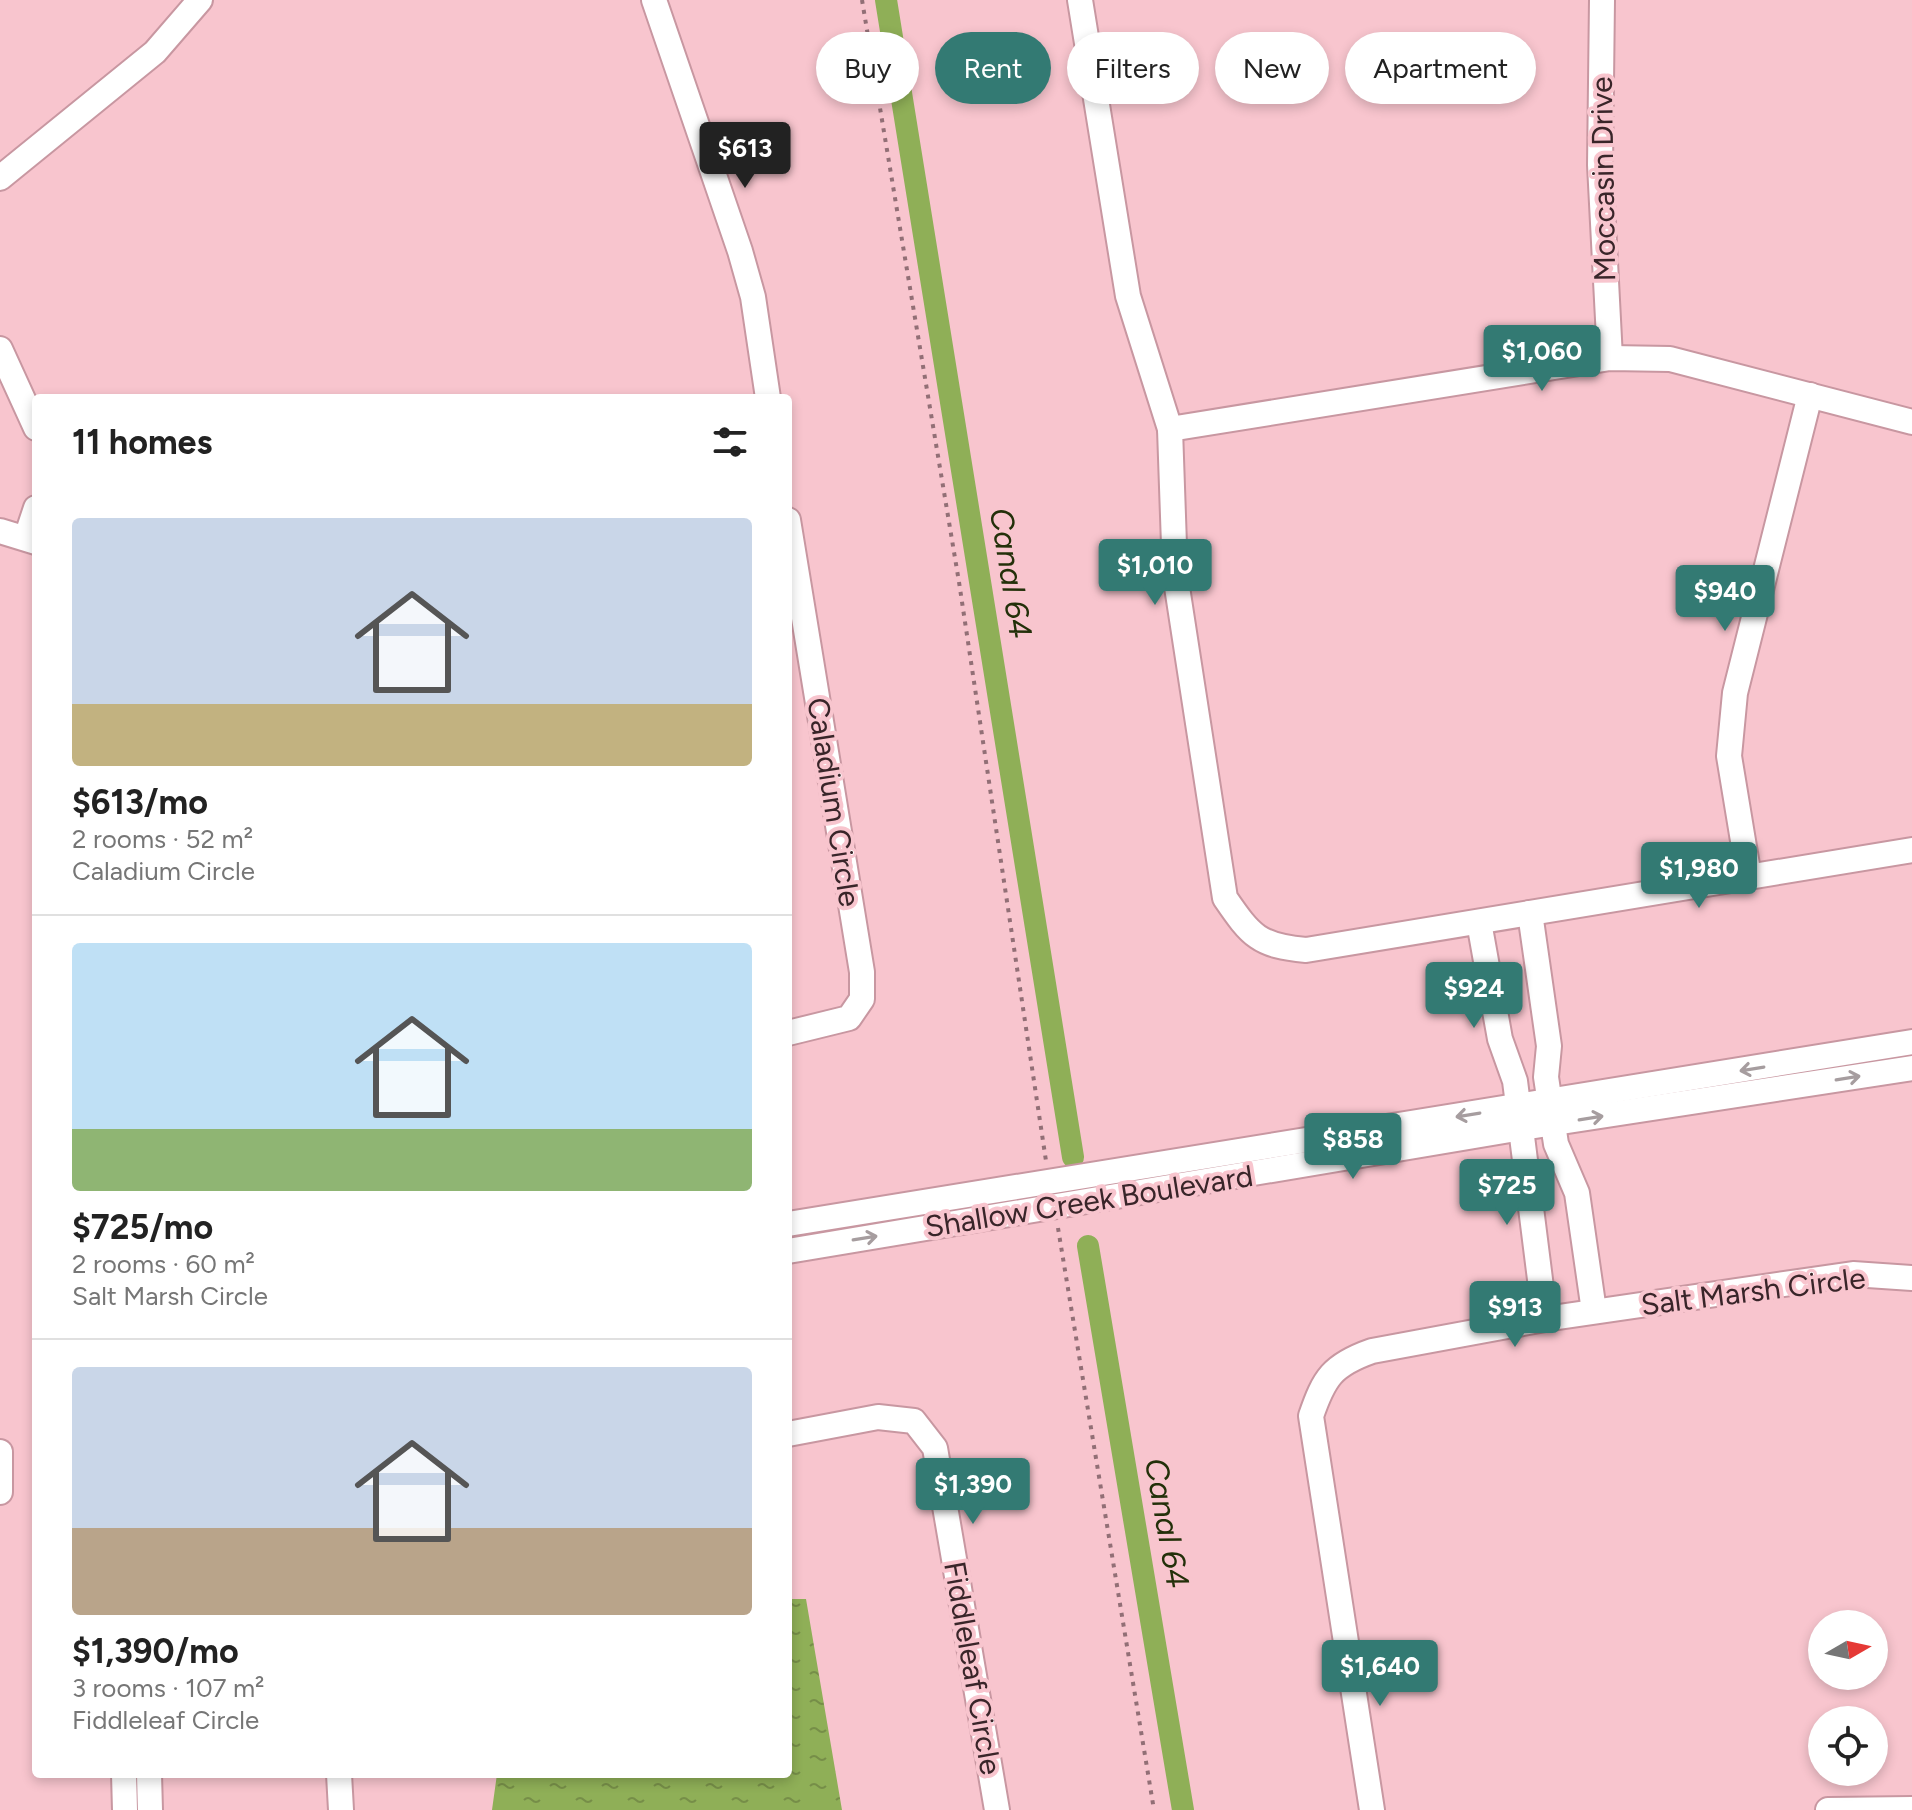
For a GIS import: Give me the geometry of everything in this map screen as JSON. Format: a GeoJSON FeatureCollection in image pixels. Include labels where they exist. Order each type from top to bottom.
{"type":"FeatureCollection","features":[{"type":"Feature","properties":{"kind":"street"},"geometry":{"type":"LineString","coordinates":[[0,178],[155,52],[200,0]]}},
{"type":"Feature","properties":{"kind":"street"},"geometry":{"type":"LineString","coordinates":[[654,0],[740,251],[753,297],[767,394]]}},
{"type":"Feature","properties":{"kind":"street"},"geometry":{"type":"LineString","coordinates":[[1080,0],[1128,296],[1170,429],[1175,574],[1225,898],[1249,934],[1276,947],[1306,950],[1912,850]]}},
{"type":"Feature","properties":{"kind":"street","name":"Moccasin Drive"},"geometry":{"type":"LineString","coordinates":[[1602,0],[1600,165],[1610,358]]}},
{"type":"Feature","properties":{"kind":"street"},"geometry":{"type":"LineString","coordinates":[[0,349],[32,419]]}},
{"type":"Feature","properties":{"kind":"street"},"geometry":{"type":"LineString","coordinates":[[1170,429],[1610,358],[1670,359],[1912,422]]}},
{"type":"Feature","properties":{"kind":"street"},"geometry":{"type":"LineString","coordinates":[[1749,877],[1729,756],[1735,693],[1810,395]]}},
{"type":"Feature","properties":{"kind":"street"},"geometry":{"type":"LineString","coordinates":[[0,531],[31,540]]}},
{"type":"Feature","properties":{"kind":"street","name":"Caladium Circle"},"geometry":{"type":"LineString","coordinates":[[792,544],[862,972],[862,999],[849,1018],[792,1032]]}},
{"type":"Feature","properties":{"kind":"street"},"geometry":{"type":"LineString","coordinates":[[1530,913],[1549,1046],[1546,1077],[1556,1144],[1577,1193],[1594,1311]]}},
{"type":"Feature","properties":{"kind":"street"},"geometry":{"type":"LineString","coordinates":[[1479,922],[1500,1039],[1515,1081],[1545,1319]]}},
{"type":"Feature","properties":{"kind":"street","name":"Shallow Creek Boulevard"},"geometry":{"type":"LineString","coordinates":[[792,1224],[1053,1194],[1552,1113],[1912,1042]]}},
{"type":"Feature","properties":{"kind":"street","name":"Shallow Creek Boulevard"},"geometry":{"type":"LineString","coordinates":[[1552,1113],[1912,1068]]}},
{"type":"Feature","properties":{"kind":"street","name":"Shallow Creek Boulevard"},"geometry":{"type":"LineString","coordinates":[[792,1250],[1053,1194]]}},
{"type":"Feature","properties":{"kind":"street","name":"Salt Marsh Circle"},"geometry":{"type":"LineString","coordinates":[[1372,1810],[1311,1416],[1322,1383],[1346,1360],[1372,1351],[1545,1319],[1853,1274],[1912,1278]]}},
{"type":"Feature","properties":{"kind":"street","name":"Fiddleleaf Circle"},"geometry":{"type":"LineString","coordinates":[[792,1433],[878,1417],[914,1421],[935,1448],[997,1810]]}},
{"type":"Feature","properties":{"kind":"street"},"geometry":{"type":"LineString","coordinates":[[0,1452],[0,1492]]}},
{"type":"Feature","properties":{"kind":"street"},"geometry":{"type":"LineString","coordinates":[[124,1778],[125,1810]]}},
{"type":"Feature","properties":{"kind":"street"},"geometry":{"type":"LineString","coordinates":[[149,1778],[150,1810]]}},
{"type":"Feature","properties":{"kind":"street"},"geometry":{"type":"LineString","coordinates":[[339,1778],[341,1810]]}},
{"type":"Feature","properties":{"kind":"street"},"geometry":{"type":"LineString","coordinates":[[1828,1810],[1912,1809]]}},
{"type":"Feature","properties":{"kind":"path"},"geometry":{"type":"LineString","coordinates":[[862,0],[959,582],[1053,1194],[1154,1810]]}},
{"type":"Feature","properties":{"kind":"water"},"geometry":{"type":"Polygon","coordinates":[[[792,1599],[806,1599],[842,1810],[492,1810],[496,1778],[792,1778],[792,1599]]]}},
{"type":"Feature","properties":{"kind":"waterway","name":"Canal 64"},"geometry":{"type":"LineString","coordinates":[[886,0],[1073,1157]]}},
{"type":"Feature","properties":{"kind":"waterway","name":"Canal 64"},"geometry":{"type":"LineString","coordinates":[[1088,1246],[1183,1810]]}}]}
